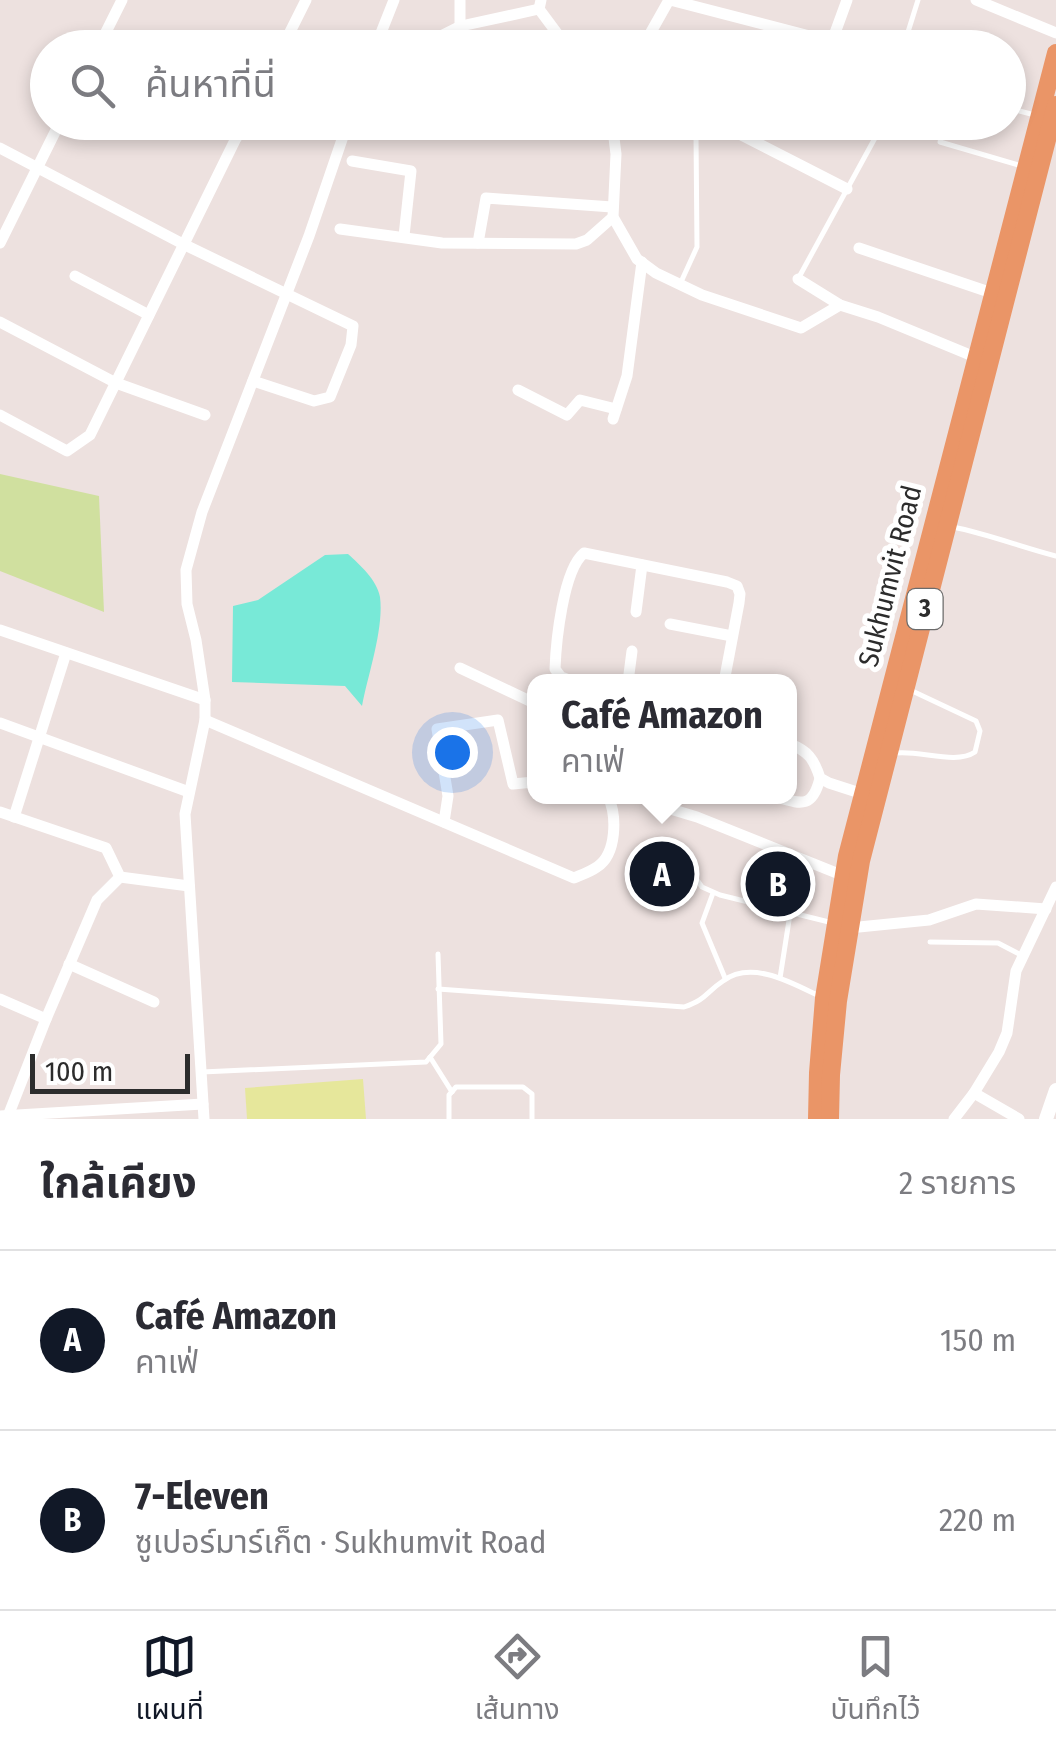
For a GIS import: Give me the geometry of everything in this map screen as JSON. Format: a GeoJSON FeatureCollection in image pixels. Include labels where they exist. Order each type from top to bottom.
{"type":"FeatureCollection","features":[{"type":"Feature","properties":{"kind":"main road","name":"Sukhumvit Road"},"geometry":{"type":"LineString","coordinates":[[817,1119],[824,998],[946,526],[1025,167],[1056,53]]}},
{"type":"Feature","properties":{"kind":"main road","name":"Sukhumvit Road"},"geometry":{"type":"LineString","coordinates":[[830,1119],[844,876],[976,357],[1056,105]]}},
{"type":"Feature","properties":{"kind":"street"},"geometry":{"type":"LineString","coordinates":[[107,30],[122,0]]}},
{"type":"Feature","properties":{"kind":"street"},"geometry":{"type":"LineString","coordinates":[[291,30],[306,0]]}},
{"type":"Feature","properties":{"kind":"street"},"geometry":{"type":"LineString","coordinates":[[383,30],[394,0]]}},
{"type":"Feature","properties":{"kind":"street"},"geometry":{"type":"LineString","coordinates":[[460,0],[461,30]]}},
{"type":"Feature","properties":{"kind":"street"},"geometry":{"type":"LineString","coordinates":[[652,30],[670,0],[786,30]]}},
{"type":"Feature","properties":{"kind":"street"},"geometry":{"type":"LineString","coordinates":[[836,30],[847,0]]}},
{"type":"Feature","properties":{"kind":"street"},"geometry":{"type":"LineString","coordinates":[[976,0],[1056,34]]}},
{"type":"Feature","properties":{"kind":"street"},"geometry":{"type":"LineString","coordinates":[[453,30],[540,5],[556,30]]}},
{"type":"Feature","properties":{"kind":"street"},"geometry":{"type":"LineString","coordinates":[[0,243],[51,140]]}},
{"type":"Feature","properties":{"kind":"street"},"geometry":{"type":"LineString","coordinates":[[0,414],[67,451],[90,435],[235,140]]}},
{"type":"Feature","properties":{"kind":"street"},"geometry":{"type":"LineString","coordinates":[[204,1119],[185,814],[205,720],[205,700],[187,604],[186,570],[202,512],[342,140]]}},
{"type":"Feature","properties":{"kind":"street"},"geometry":{"type":"LineString","coordinates":[[614,140],[612,212],[637,259],[656,273],[702,295],[800,328],[840,305]]}},
{"type":"Feature","properties":{"kind":"street"},"geometry":{"type":"LineString","coordinates":[[751,140],[847,190]]}},
{"type":"Feature","properties":{"kind":"street"},"geometry":{"type":"LineString","coordinates":[[0,148],[183,244],[353,326],[351,345],[330,396],[314,401],[253,381]]}},
{"type":"Feature","properties":{"kind":"street"},"geometry":{"type":"LineString","coordinates":[[352,161],[411,171],[404,236]]}},
{"type":"Feature","properties":{"kind":"street"},"geometry":{"type":"LineString","coordinates":[[478,243],[486,198],[612,212]]}},
{"type":"Feature","properties":{"kind":"street"},"geometry":{"type":"LineString","coordinates":[[340,229],[425,242],[576,244],[587,240],[612,212]]}},
{"type":"Feature","properties":{"kind":"street"},"geometry":{"type":"LineString","coordinates":[[858,248],[996,297]]}},
{"type":"Feature","properties":{"kind":"street"},"geometry":{"type":"LineString","coordinates":[[518,390],[567,415],[580,400],[615,414],[627,376],[642,262]]}},
{"type":"Feature","properties":{"kind":"street"},"geometry":{"type":"LineString","coordinates":[[75,276],[148,316]]}},
{"type":"Feature","properties":{"kind":"street"},"geometry":{"type":"LineString","coordinates":[[798,279],[840,305],[976,357]]}},
{"type":"Feature","properties":{"kind":"street"},"geometry":{"type":"LineString","coordinates":[[0,322],[116,383],[206,415]]}},
{"type":"Feature","properties":{"kind":"street"},"geometry":{"type":"LineString","coordinates":[[558,674],[555,670],[562,606],[578,557],[584,554],[737,586],[740,594],[725,674]]}},
{"type":"Feature","properties":{"kind":"street"},"geometry":{"type":"LineString","coordinates":[[636,612],[642,566]]}},
{"type":"Feature","properties":{"kind":"street"},"geometry":{"type":"LineString","coordinates":[[670,624],[732,636]]}},
{"type":"Feature","properties":{"kind":"street"},"geometry":{"type":"LineString","coordinates":[[0,630],[205,700]]}},
{"type":"Feature","properties":{"kind":"street"},"geometry":{"type":"LineString","coordinates":[[14,816],[66,652]]}},
{"type":"Feature","properties":{"kind":"street"},"geometry":{"type":"LineString","coordinates":[[629,674],[632,652]]}},
{"type":"Feature","properties":{"kind":"street"},"geometry":{"type":"LineString","coordinates":[[460,668],[527,699]]}},
{"type":"Feature","properties":{"kind":"street"},"geometry":{"type":"LineString","coordinates":[[205,720],[574,878],[602,865],[613,841],[611,804]]}},
{"type":"Feature","properties":{"kind":"street"},"geometry":{"type":"LineString","coordinates":[[444,822],[448,796],[437,729],[498,720],[513,784],[527,783]]}},
{"type":"Feature","properties":{"kind":"street"},"geometry":{"type":"LineString","coordinates":[[0,722],[189,792]]}},
{"type":"Feature","properties":{"kind":"street"},"geometry":{"type":"LineString","coordinates":[[797,747],[814,761],[820,778],[809,801],[797,803]]}},
{"type":"Feature","properties":{"kind":"street"},"geometry":{"type":"LineString","coordinates":[[820,778],[863,794]]}},
{"type":"Feature","properties":{"kind":"street"},"geometry":{"type":"LineString","coordinates":[[665,804],[844,876]]}},
{"type":"Feature","properties":{"kind":"street"},"geometry":{"type":"LineString","coordinates":[[0,812],[106,848],[120,878]]}},
{"type":"Feature","properties":{"kind":"street"},"geometry":{"type":"LineString","coordinates":[[120,878],[189,886]]}},
{"type":"Feature","properties":{"kind":"street"},"geometry":{"type":"LineString","coordinates":[[120,878],[97,900],[4,1116],[203,1104]]}},
{"type":"Feature","properties":{"kind":"street"},"geometry":{"type":"LineString","coordinates":[[954,1119],[999,1052],[1007,1033],[1016,971],[1056,887]]}},
{"type":"Feature","properties":{"kind":"street"},"geometry":{"type":"LineString","coordinates":[[842,926],[929,920],[976,904],[1046,908]]}},
{"type":"Feature","properties":{"kind":"street"},"geometry":{"type":"LineString","coordinates":[[69,964],[154,1002]]}},
{"type":"Feature","properties":{"kind":"street"},"geometry":{"type":"LineString","coordinates":[[0,998],[46,1019]]}},
{"type":"Feature","properties":{"kind":"street"},"geometry":{"type":"LineString","coordinates":[[1046,1119],[1056,1090]]}},
{"type":"Feature","properties":{"kind":"street"},"geometry":{"type":"LineString","coordinates":[[974,1093],[1019,1119]]}},
{"type":"Feature","properties":{"kind":"lane"},"geometry":{"type":"LineString","coordinates":[[909,30],[918,0]]}},
{"type":"Feature","properties":{"kind":"lane"},"geometry":{"type":"LineString","coordinates":[[1026,113],[1038,116]]}},
{"type":"Feature","properties":{"kind":"lane"},"geometry":{"type":"LineString","coordinates":[[680,284],[697,247],[696,140]]}},
{"type":"Feature","properties":{"kind":"lane"},"geometry":{"type":"LineString","coordinates":[[798,279],[873,140]]}},
{"type":"Feature","properties":{"kind":"lane"},"geometry":{"type":"LineString","coordinates":[[941,140],[1025,167]]}},
{"type":"Feature","properties":{"kind":"lane"},"geometry":{"type":"LineString","coordinates":[[946,526],[1056,556]]}},
{"type":"Feature","properties":{"kind":"lane"},"geometry":{"type":"LineString","coordinates":[[888,754],[908,751],[964,758],[975,752],[980,731],[976,721],[904,688]]}},
{"type":"Feature","properties":{"kind":"lane"},"geometry":{"type":"LineString","coordinates":[[681,857],[702,887],[842,926]]}},
{"type":"Feature","properties":{"kind":"lane"},"geometry":{"type":"LineString","coordinates":[[714,892],[702,923],[725,978]]}},
{"type":"Feature","properties":{"kind":"lane"},"geometry":{"type":"LineString","coordinates":[[780,978],[790,914]]}},
{"type":"Feature","properties":{"kind":"lane"},"geometry":{"type":"LineString","coordinates":[[930,942],[998,943],[1023,956]]}},
{"type":"Feature","properties":{"kind":"lane"},"geometry":{"type":"LineString","coordinates":[[200,1072],[426,1062],[441,1044],[438,954]]}},
{"type":"Feature","properties":{"kind":"lane"},"geometry":{"type":"LineString","coordinates":[[438,989],[684,1007],[702,1000],[725,978],[745,972],[780,978],[824,998]]}},
{"type":"Feature","properties":{"kind":"lane"},"geometry":{"type":"LineString","coordinates":[[430,1057],[452,1092]]}},
{"type":"Feature","properties":{"kind":"lane"},"geometry":{"type":"LineString","coordinates":[[450,1119],[449,1095],[456,1087],[523,1087],[532,1094],[532,1119]]}},
{"type":"Feature","properties":{"kind":"green space"},"geometry":{"type":"Polygon","coordinates":[[[0,474],[99,496],[104,612],[0,571],[0,474]]]}},
{"type":"Feature","properties":{"kind":"green space"},"geometry":{"type":"Polygon","coordinates":[[[363,1079],[366,1119],[247,1119],[245,1088],[363,1079]]]}},
{"type":"Feature","properties":{"kind":"water"},"geometry":{"type":"Polygon","coordinates":[[[348,554],[372,579],[380,597],[378,637],[362,706],[345,686],[232,682],[233,606],[258,600],[325,555],[348,554]]]}},
{"type":"Feature","properties":{"kind":"place","name":"Café Amazon"},"geometry":{"type":"Point","coordinates":[662,874]}},
{"type":"Feature","properties":{"kind":"place","name":"7-Eleven"},"geometry":{"type":"Point","coordinates":[778,884]}}]}
